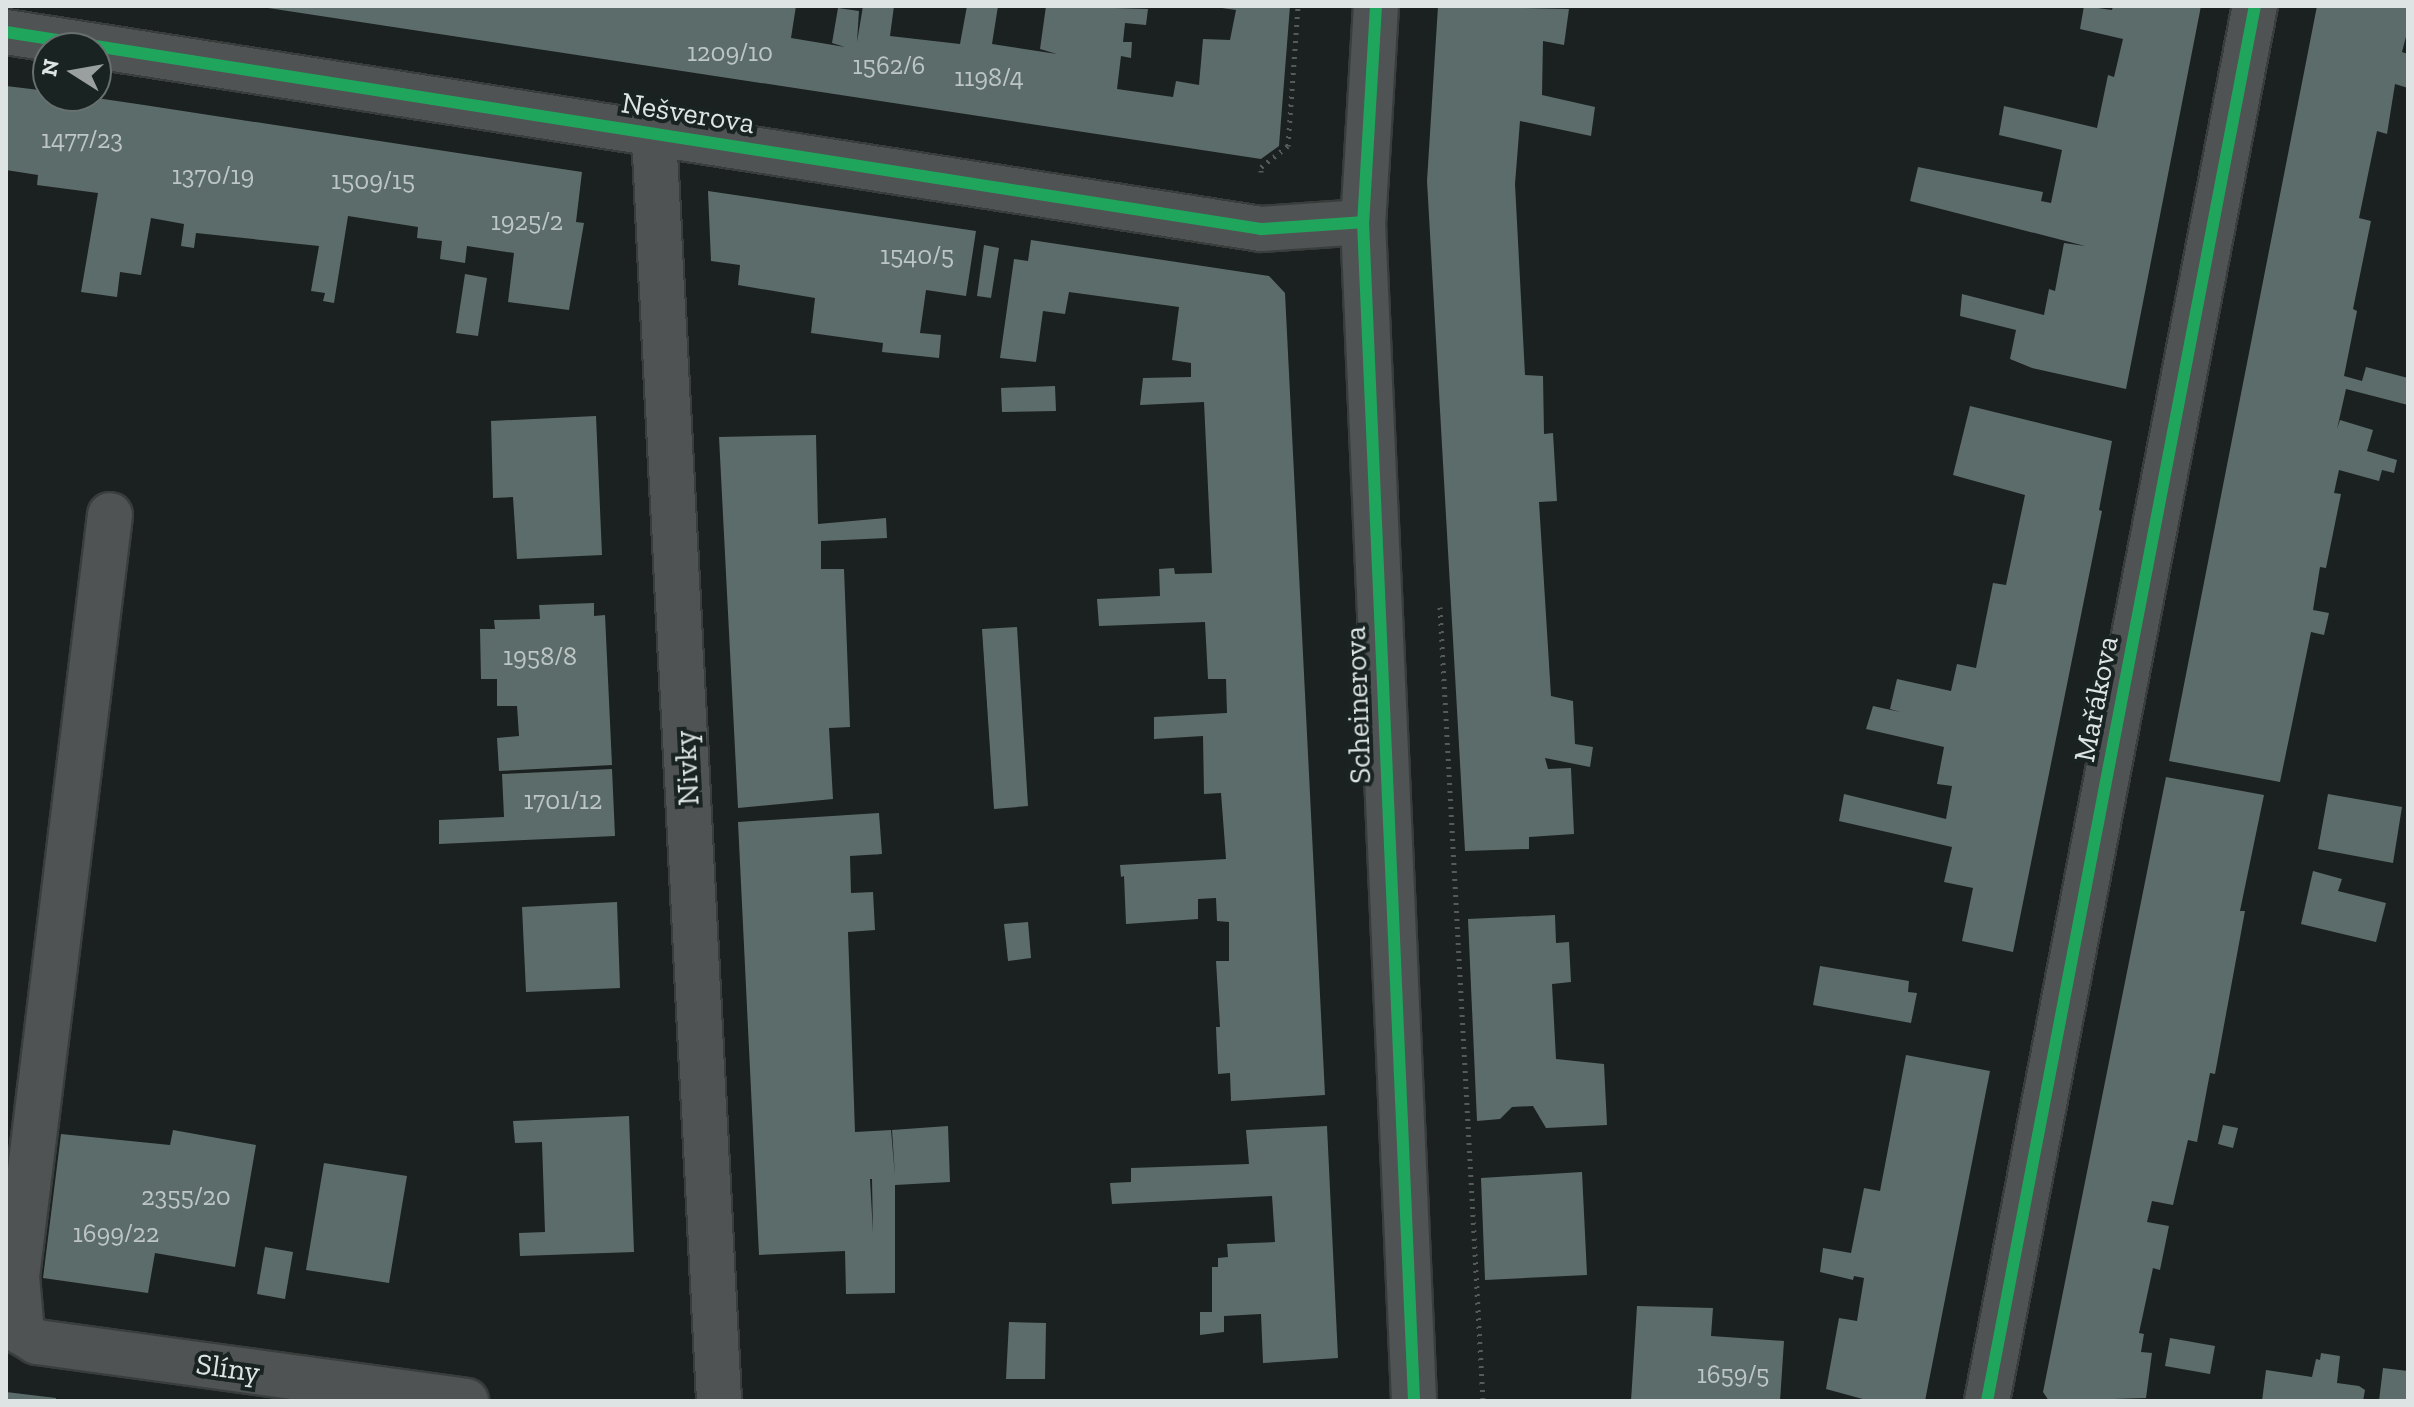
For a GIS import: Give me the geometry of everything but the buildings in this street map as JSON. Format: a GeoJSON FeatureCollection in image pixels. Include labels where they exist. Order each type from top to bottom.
{"type":"FeatureCollection","features":[{"type":"Feature","properties":{"kind":"street","name":"Scheinerova"},"geometry":{"type":"LineString","coordinates":[[1376,6],[1363,222],[1414,1401]]}},
{"type":"Feature","properties":{"kind":"street","name":"Mařákova"},"geometry":{"type":"LineString","coordinates":[[1987,1401],[2255,6]]}},
{"type":"Feature","properties":{"kind":"street","name":"Nešverova"},"geometry":{"type":"LineString","coordinates":[[6,32],[1261,229],[1363,222]]}},
{"type":"Feature","properties":{"kind":"street","name":"Nivky"},"geometry":{"type":"LineString","coordinates":[[654,134],[719,1401]]}},
{"type":"Feature","properties":{"kind":"street","name":"Slíny"},"geometry":{"type":"LineString","coordinates":[[110,515],[17,1277],[22,1333],[37,1342],[466,1401]]}},
{"type":"Feature","properties":{"kind":"path"},"geometry":{"type":"LineString","coordinates":[[1261,167],[1288,146],[1298,6]]}},
{"type":"Feature","properties":{"kind":"path"},"geometry":{"type":"LineString","coordinates":[[1440,605],[1483,1401]]}},
{"type":"Feature","properties":{"kind":"cycle path"},"geometry":{"type":"LineString","coordinates":[[1376,6],[1363,222],[1414,1401]]}},
{"type":"Feature","properties":{"kind":"cycle path"},"geometry":{"type":"LineString","coordinates":[[1987,1401],[2255,6]]}},
{"type":"Feature","properties":{"kind":"cycle path"},"geometry":{"type":"LineString","coordinates":[[6,32],[1261,229],[1363,222]]}}]}
